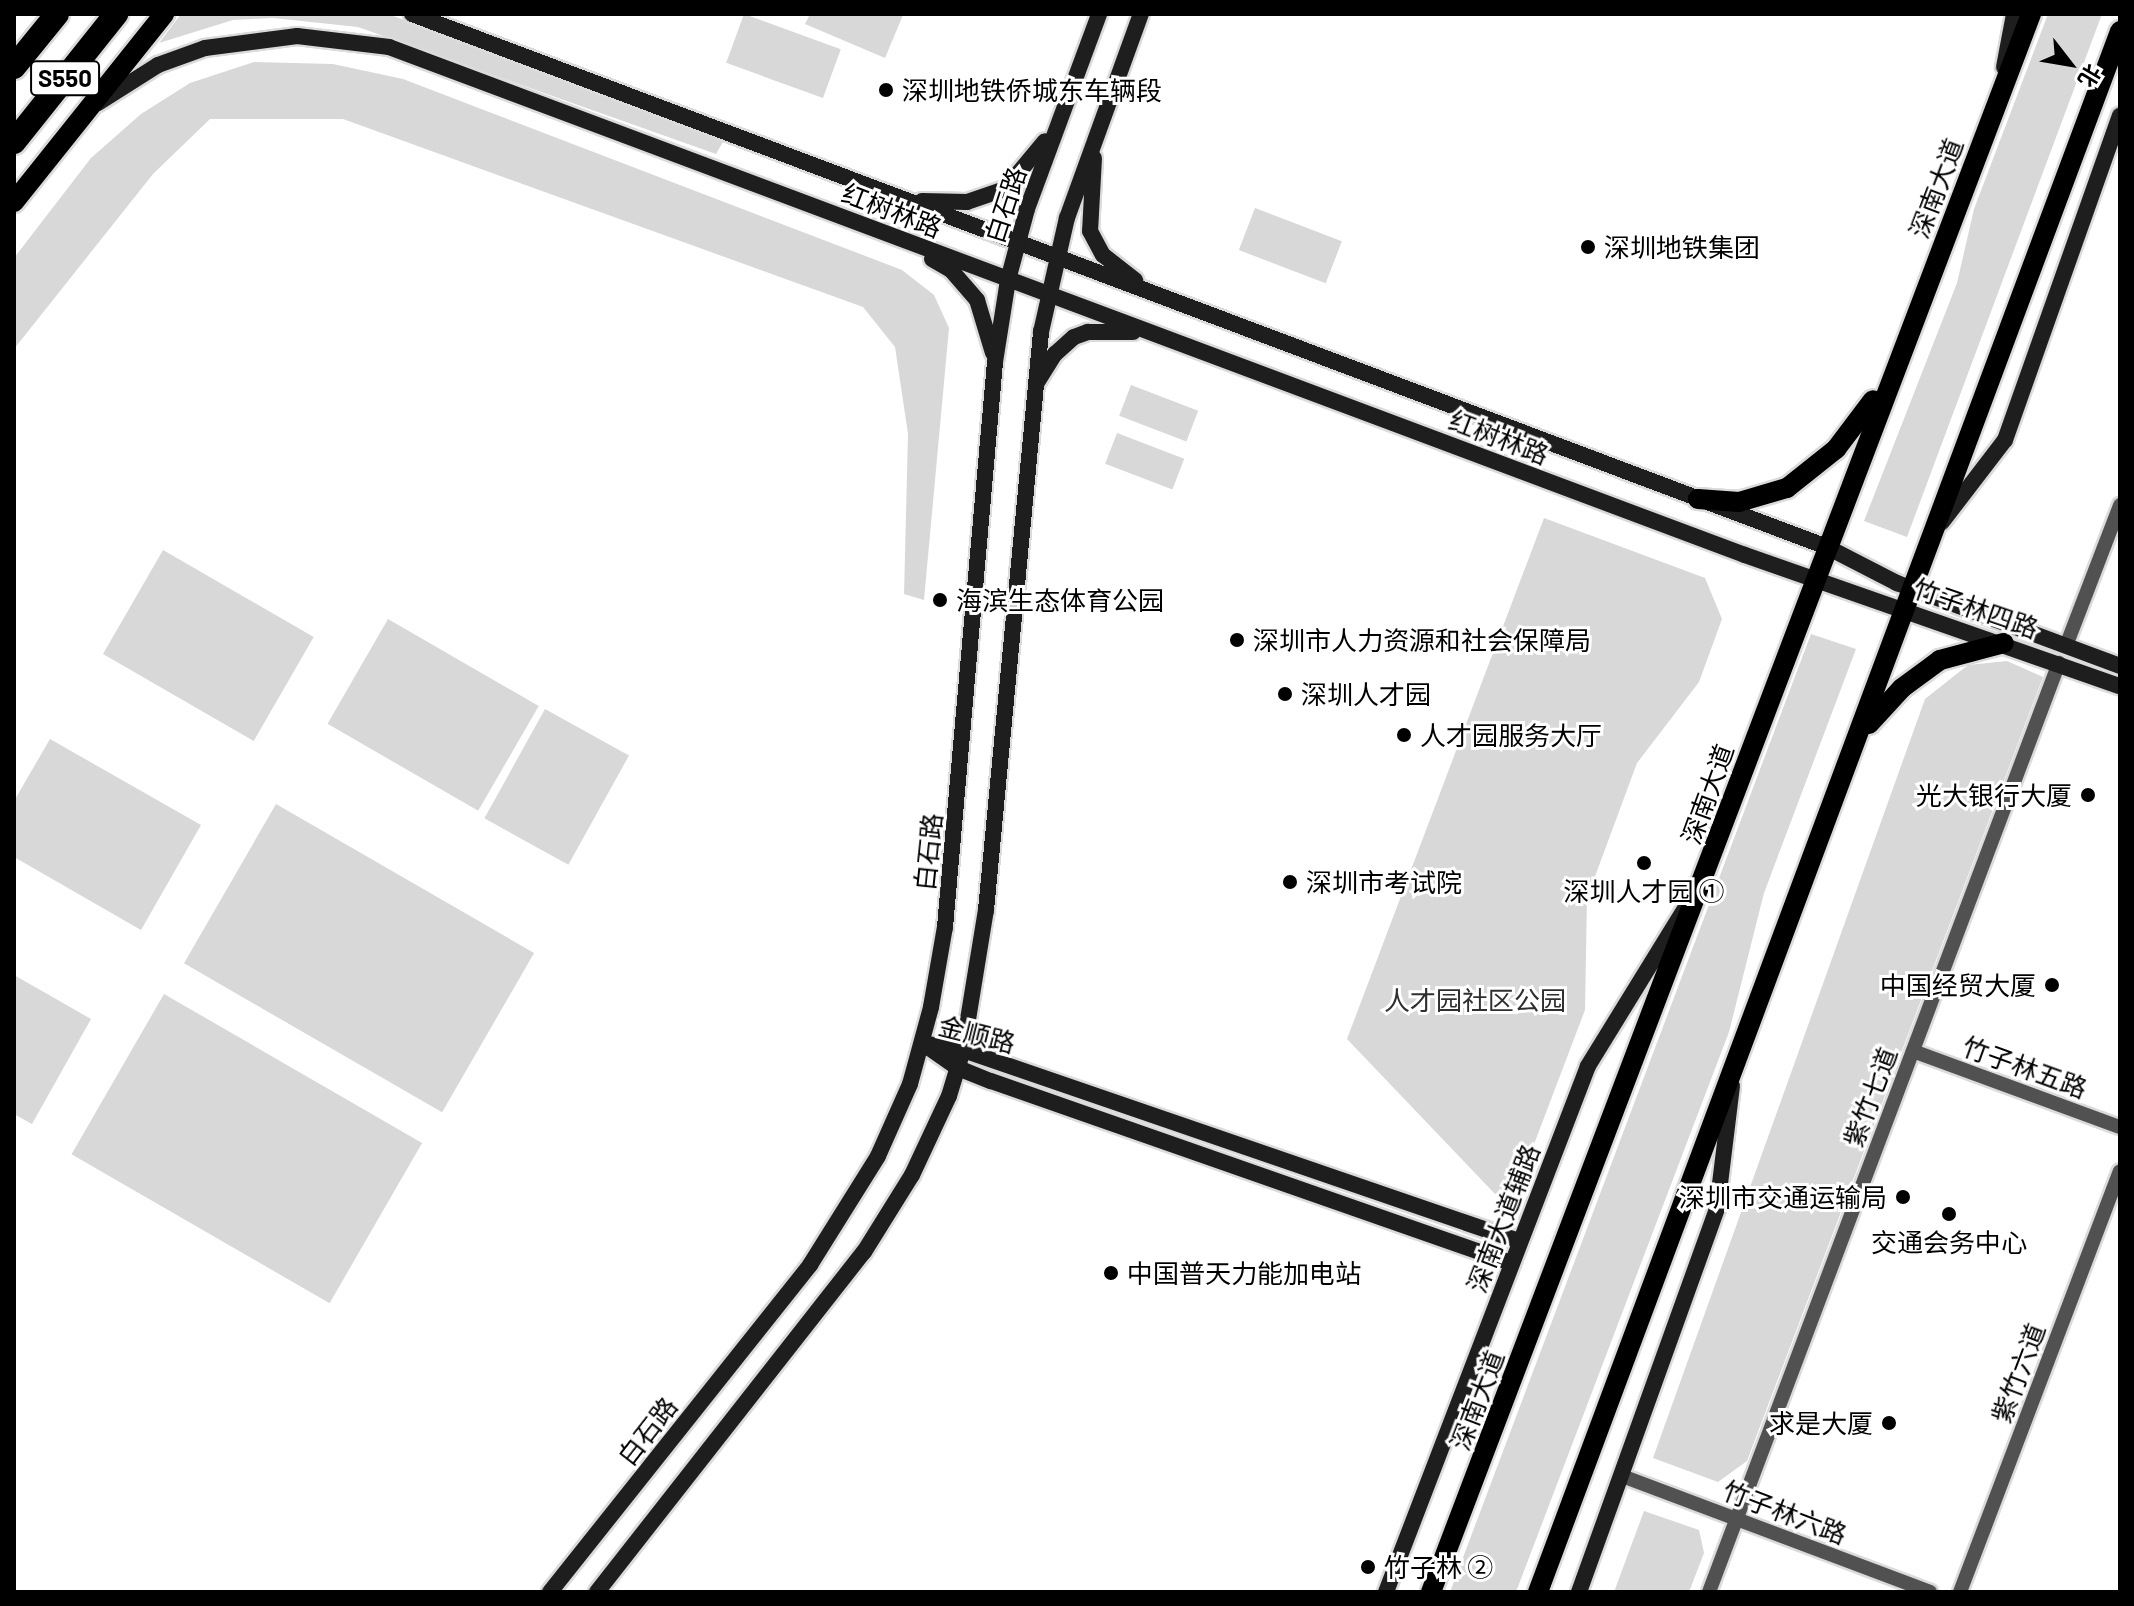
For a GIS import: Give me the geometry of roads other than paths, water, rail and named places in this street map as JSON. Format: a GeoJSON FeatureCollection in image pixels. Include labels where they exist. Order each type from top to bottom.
{"type":"FeatureCollection","features":[{"type":"Feature","properties":{"kind":"highway","name":"S550"},"geometry":{"type":"LineString","coordinates":[[14,67],[57,14]]}},
{"type":"Feature","properties":{"kind":"highway","name":"S550"},"geometry":{"type":"LineString","coordinates":[[14,142],[116,14]]}},
{"type":"Feature","properties":{"kind":"main road"},"geometry":{"type":"LineString","coordinates":[[14,202],[164,14]]}},
{"type":"Feature","properties":{"kind":"main road","name":"红树林路"},"geometry":{"type":"LineString","coordinates":[[412,14],[1827,547]]}},
{"type":"Feature","properties":{"kind":"main road","name":"白石路"},"geometry":{"type":"LineString","coordinates":[[550,1592],[826,1241],[878,1156],[922,1043],[945,927],[995,362],[1008,280],[1016,243],[1099,14]]}},
{"type":"Feature","properties":{"kind":"main road"},"geometry":{"type":"LineString","coordinates":[[597,1592],[864,1252],[931,1138],[958,1068],[989,880],[1033,389],[1049,295],[1056,258],[1096,133],[1141,14]]}},
{"type":"Feature","properties":{"kind":"main road"},"geometry":{"type":"LineString","coordinates":[[1994,110],[2014,14]]}},
{"type":"Feature","properties":{"kind":"main road","name":"深南大道"},"geometry":{"type":"LineString","coordinates":[[1431,1592],[2031,14]]}},
{"type":"Feature","properties":{"kind":"main road"},"geometry":{"type":"LineString","coordinates":[[1538,1592],[2120,31]]}},
{"type":"Feature","properties":{"kind":"main road","name":"红树林路"},"geometry":{"type":"LineString","coordinates":[[87,111],[158,65],[205,48],[297,36],[361,42],[413,54],[1008,280],[1815,578]]}},
{"type":"Feature","properties":{"kind":"main road"},"geometry":{"type":"LineString","coordinates":[[904,200],[967,202],[1005,189],[1061,116]]}},
{"type":"Feature","properties":{"kind":"main road"},"geometry":{"type":"LineString","coordinates":[[1931,536],[2005,440],[2120,116]]}},
{"type":"Feature","properties":{"kind":"main road"},"geometry":{"type":"LineString","coordinates":[[1096,133],[1090,231],[1112,264],[1160,296]]}},
{"type":"Feature","properties":{"kind":"main road"},"geometry":{"type":"LineString","coordinates":[[889,234],[966,285],[984,317],[995,362]]}},
{"type":"Feature","properties":{"kind":"main road"},"geometry":{"type":"LineString","coordinates":[[1033,389],[1055,354],[1074,337],[1105,330],[1158,335]]}},
{"type":"Feature","properties":{"kind":"main road"},"geometry":{"type":"LineString","coordinates":[[1698,499],[1763,498],[1811,472],[1861,419],[1907,336]]}},
{"type":"Feature","properties":{"kind":"main road","name":"竹子林四路"},"geometry":{"type":"LineString","coordinates":[[1827,547],[1912,588],[2120,666]]}},
{"type":"Feature","properties":{"kind":"main road","name":"竹子林四路"},"geometry":{"type":"LineString","coordinates":[[1815,578],[2120,686]]}},
{"type":"Feature","properties":{"kind":"main road"},"geometry":{"type":"LineString","coordinates":[[1858,736],[1902,688],[1940,660],[2004,643]]}},
{"type":"Feature","properties":{"kind":"main road","name":"深南大道辅路"},"geometry":{"type":"LineString","coordinates":[[1386,1592],[1519,1241],[1599,1046],[1703,880]]}},
{"type":"Feature","properties":{"kind":"main road","name":"金顺路"},"geometry":{"type":"LineString","coordinates":[[922,1043],[963,1050],[1519,1241]]}},
{"type":"Feature","properties":{"kind":"main road","name":"金顺路"},"geometry":{"type":"LineString","coordinates":[[922,1043],[958,1068],[1511,1263]]}},
{"type":"Feature","properties":{"kind":"main road"},"geometry":{"type":"LineString","coordinates":[[1579,1592],[1717,1208],[1734,1067]]}},
{"type":"Feature","properties":{"kind":"street"},"geometry":{"type":"LineString","coordinates":[[2066,646],[2120,505]]}},
{"type":"Feature","properties":{"kind":"street","name":"紫竹七道"},"geometry":{"type":"LineString","coordinates":[[1709,1592],[2059,663]]}},
{"type":"Feature","properties":{"kind":"street","name":"竹子林五路"},"geometry":{"type":"LineString","coordinates":[[1913,1051],[2120,1127]]}},
{"type":"Feature","properties":{"kind":"street","name":"紫竹六道"},"geometry":{"type":"LineString","coordinates":[[1960,1592],[2120,1171]]}},
{"type":"Feature","properties":{"kind":"street","name":"竹子林六路"},"geometry":{"type":"LineString","coordinates":[[1622,1476],[1930,1592]]}},
{"type":"Feature","properties":{"kind":"place","name":"深圳地铁侨城东车辆段"},"geometry":{"type":"Point","coordinates":[886,90]}},
{"type":"Feature","properties":{"kind":"place","name":"深圳地铁集团"},"geometry":{"type":"Point","coordinates":[1588,247]}},
{"type":"Feature","properties":{"kind":"place","name":"海滨生态体育公园"},"geometry":{"type":"Point","coordinates":[940,600]}},
{"type":"Feature","properties":{"kind":"place","name":"深圳市人力资源和社会保障局"},"geometry":{"type":"Point","coordinates":[1237,640]}},
{"type":"Feature","properties":{"kind":"place","name":"深圳人才园"},"geometry":{"type":"Point","coordinates":[1285,694]}},
{"type":"Feature","properties":{"kind":"place","name":"人才园服务大厅"},"geometry":{"type":"Point","coordinates":[1404,735]}},
{"type":"Feature","properties":{"kind":"place","name":"光大银行大厦"},"geometry":{"type":"Point","coordinates":[2088,795]}},
{"type":"Feature","properties":{"kind":"place","name":"深圳人才园 ①"},"geometry":{"type":"Point","coordinates":[1644,863]}},
{"type":"Feature","properties":{"kind":"place","name":"深圳市考试院"},"geometry":{"type":"Point","coordinates":[1290,882]}},
{"type":"Feature","properties":{"kind":"place","name":"中国经贸大厦"},"geometry":{"type":"Point","coordinates":[2052,985]}},
{"type":"Feature","properties":{"kind":"place","name":"深圳市交通运输局"},"geometry":{"type":"Point","coordinates":[1903,1197]}},
{"type":"Feature","properties":{"kind":"place","name":"交通会务中心"},"geometry":{"type":"Point","coordinates":[1949,1214]}},
{"type":"Feature","properties":{"kind":"place","name":"中国普天力能加电站"},"geometry":{"type":"Point","coordinates":[1111,1273]}},
{"type":"Feature","properties":{"kind":"place","name":"求是大厦"},"geometry":{"type":"Point","coordinates":[1889,1423]}},
{"type":"Feature","properties":{"kind":"place","name":"竹子林 ②"},"geometry":{"type":"Point","coordinates":[1368,1567]}},
{"type":"Feature","properties":{"kind":"park label","name":"人才园社区公园"},"geometry":{"type":"Point","coordinates":[1475,1000]}}]}
